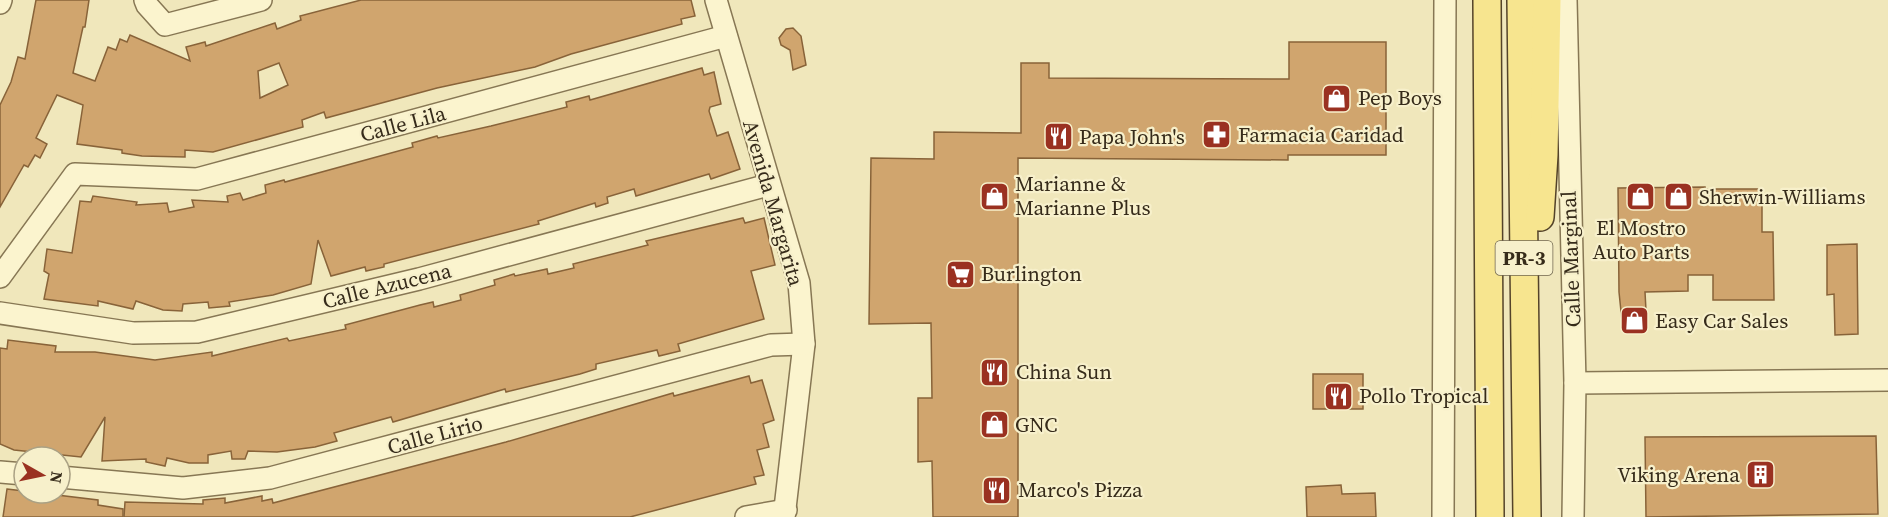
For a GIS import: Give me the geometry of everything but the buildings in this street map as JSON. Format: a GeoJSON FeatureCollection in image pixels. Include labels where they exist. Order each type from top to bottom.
{"type":"FeatureCollection","features":[{"type":"Feature","properties":{"kind":"main road","name":"PR-3"},"geometry":{"type":"LineString","coordinates":[[1486,0],[1490,517]]}},
{"type":"Feature","properties":{"kind":"main road","name":"PR-3"},"geometry":{"type":"LineString","coordinates":[[1521,0],[1527,517]]}},
{"type":"Feature","properties":{"kind":"main road"},"geometry":{"type":"LineString","coordinates":[[1526,404],[1544,155],[1547,0]]}},
{"type":"Feature","properties":{"kind":"main road"},"geometry":{"type":"LineString","coordinates":[[1472,517],[1473,402],[1489,246]]}},
{"type":"Feature","properties":{"kind":"street"},"geometry":{"type":"LineString","coordinates":[[145,0],[165,25],[261,0]]}},
{"type":"Feature","properties":{"kind":"street","name":"Avenida Margarita"},"geometry":{"type":"LineString","coordinates":[[716,0],[768,184],[799,283],[804,344],[785,513]]}},
{"type":"Feature","properties":{"kind":"street"},"geometry":{"type":"LineString","coordinates":[[1443,517],[1445,0]]}},
{"type":"Feature","properties":{"kind":"street","name":"Calle Marginal"},"geometry":{"type":"LineString","coordinates":[[1566,0],[1575,383],[1573,517]]}},
{"type":"Feature","properties":{"kind":"street","name":"Calle Lila"},"geometry":{"type":"LineString","coordinates":[[0,277],[75,174],[197,179],[726,36]]}},
{"type":"Feature","properties":{"kind":"street","name":"Calle Azucena"},"geometry":{"type":"LineString","coordinates":[[0,313],[133,333],[197,332],[419,279],[768,184]]}},
{"type":"Feature","properties":{"kind":"street","name":"Calle Lirio"},"geometry":{"type":"LineString","coordinates":[[72,478],[183,488],[270,478],[771,345],[804,344]]}},
{"type":"Feature","properties":{"kind":"street"},"geometry":{"type":"LineString","coordinates":[[1575,383],[1888,380]]}},
{"type":"Feature","properties":{"kind":"street"},"geometry":{"type":"LineString","coordinates":[[746,517],[785,513]]}},
{"type":"Feature","properties":{"kind":"place","name":"Pep Boys"},"geometry":{"type":"Point","coordinates":[1337,98]}},
{"type":"Feature","properties":{"kind":"place","name":"Farmacia Caridad"},"geometry":{"type":"Point","coordinates":[1217,135]}},
{"type":"Feature","properties":{"kind":"place","name":"Papa John's"},"geometry":{"type":"Point","coordinates":[1058,137]}},
{"type":"Feature","properties":{"kind":"place","name":"Marianne & Marianne Plus"},"geometry":{"type":"Point","coordinates":[994,196]}},
{"type":"Feature","properties":{"kind":"place","name":"El Mostro Auto Parts"},"geometry":{"type":"Point","coordinates":[1641,197]}},
{"type":"Feature","properties":{"kind":"place","name":"Sherwin-Williams"},"geometry":{"type":"Point","coordinates":[1678,197]}},
{"type":"Feature","properties":{"kind":"place","name":"Burlington"},"geometry":{"type":"Point","coordinates":[960,274]}},
{"type":"Feature","properties":{"kind":"place","name":"Easy Car Sales"},"geometry":{"type":"Point","coordinates":[1634,321]}},
{"type":"Feature","properties":{"kind":"place","name":"China Sun"},"geometry":{"type":"Point","coordinates":[995,372]}},
{"type":"Feature","properties":{"kind":"place","name":"Pollo Tropical"},"geometry":{"type":"Point","coordinates":[1338,396]}},
{"type":"Feature","properties":{"kind":"place","name":"GNC"},"geometry":{"type":"Point","coordinates":[994,425]}},
{"type":"Feature","properties":{"kind":"place","name":"Viking Arena"},"geometry":{"type":"Point","coordinates":[1761,475]}},
{"type":"Feature","properties":{"kind":"place","name":"Marco's Pizza"},"geometry":{"type":"Point","coordinates":[997,490]}}]}
